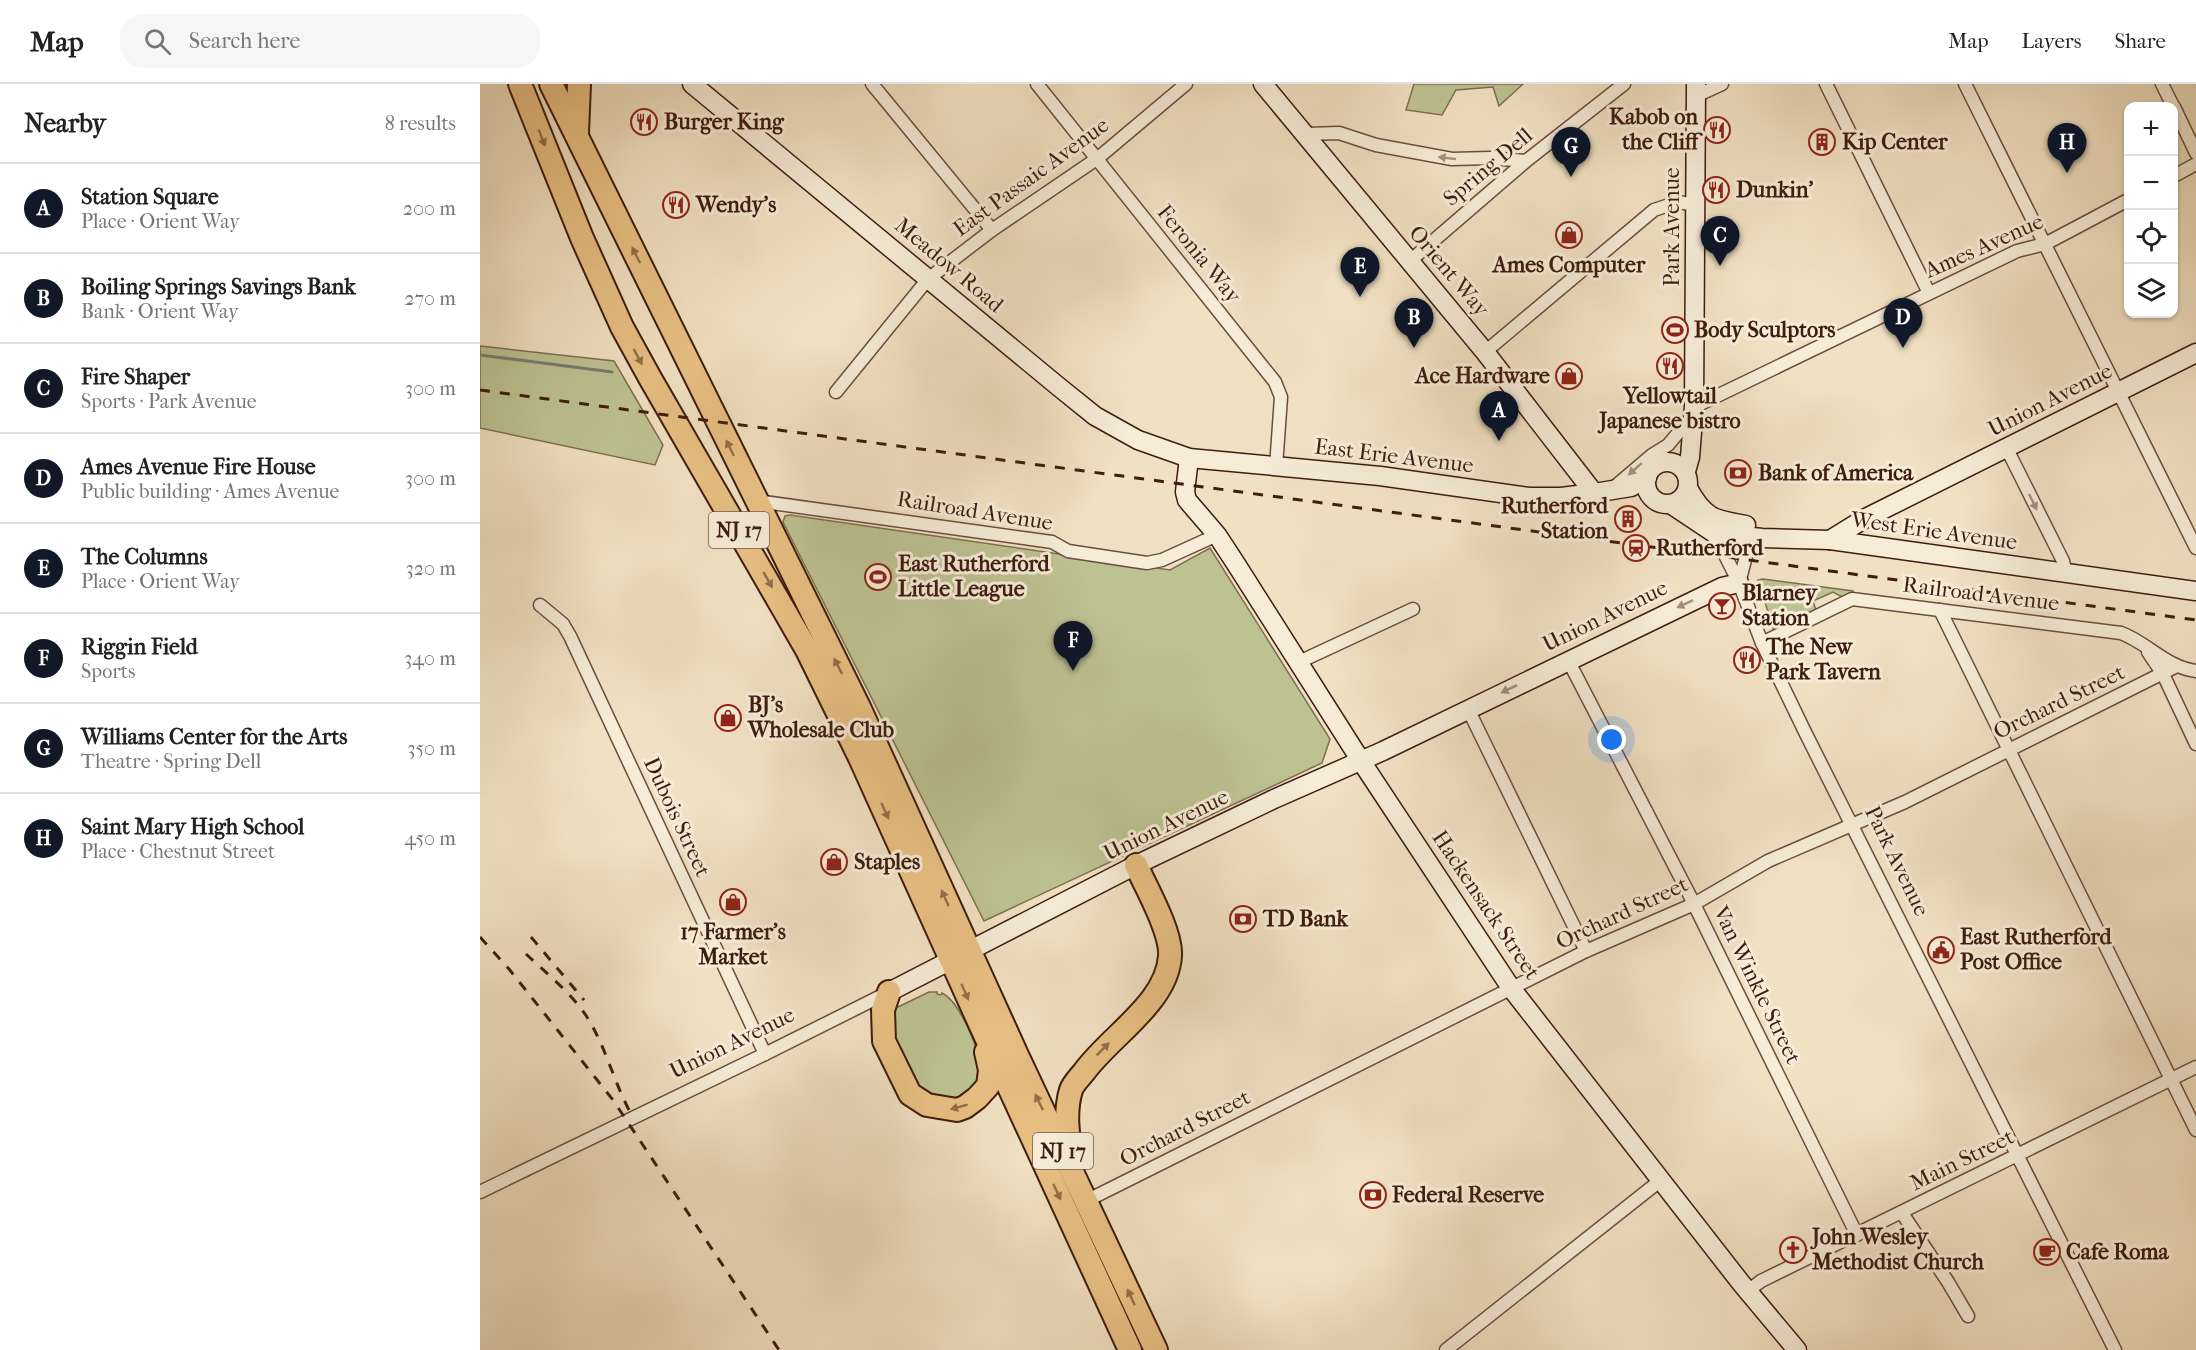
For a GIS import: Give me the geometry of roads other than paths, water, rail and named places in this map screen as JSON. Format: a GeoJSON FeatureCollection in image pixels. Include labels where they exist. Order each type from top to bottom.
{"type":"FeatureCollection","features":[{"type":"Feature","properties":{"kind":"highway","name":"NJ 17"},"geometry":{"type":"LineString","coordinates":[[520,84],[582,238],[622,327],[807,650],[897,836],[1077,1179],[1156,1350]]}},
{"type":"Feature","properties":{"kind":"highway","name":"NJ 17"},"geometry":{"type":"LineString","coordinates":[[551,84],[682,347],[755,501],[859,707],[960,956],[980,1024],[1130,1350]]}},
{"type":"Feature","properties":{"kind":"highway"},"geometry":{"type":"LineString","coordinates":[[577,137],[579,84]]}},
{"type":"Feature","properties":{"kind":"highway"},"geometry":{"type":"LineString","coordinates":[[1077,1179],[1066,1133],[1071,1089],[1094,1058],[1146,1006],[1164,983],[1171,954],[1161,918],[1136,866]]}},
{"type":"Feature","properties":{"kind":"highway"},"geometry":{"type":"LineString","coordinates":[[889,992],[883,1010],[884,1041],[910,1094],[927,1105],[957,1110],[977,1098],[988,1086],[990,1070],[980,1024]]}},
{"type":"Feature","properties":{"kind":"main road","name":"Meadow Road"},"geometry":{"type":"LineString","coordinates":[[692,84],[1095,416],[1138,440],[1189,458]]}},
{"type":"Feature","properties":{"kind":"main road","name":"Orient Way"},"geometry":{"type":"LineString","coordinates":[[1263,84],[1602,491]]}},
{"type":"Feature","properties":{"kind":"main road","name":"Park Avenue"},"geometry":{"type":"LineString","coordinates":[[1687,480],[1692,414],[1696,90]]}},
{"type":"Feature","properties":{"kind":"main road","name":"Union Avenue"},"geometry":{"type":"LineString","coordinates":[[1830,540],[1864,519],[2196,353]]}},
{"type":"Feature","properties":{"kind":"main road","name":"Park Avenue"},"geometry":{"type":"LineString","coordinates":[[1663,462],[1677,448],[1692,414]]}},
{"type":"Feature","properties":{"kind":"main road","name":"East Erie Avenue"},"geometry":{"type":"LineString","coordinates":[[1189,458],[1380,476],[1529,497],[1562,497],[1631,487],[1647,478]]}},
{"type":"Feature","properties":{"kind":"main road","name":"Hackensack Street"},"geometry":{"type":"LineString","coordinates":[[1189,458],[1185,492],[1187,500],[1217,535],[1361,761],[1511,988],[1748,1291],[1797,1350]]}},
{"type":"Feature","properties":{"kind":"main road"},"geometry":{"type":"LineString","coordinates":[[1687,480],[1684,498],[1663,503],[1647,490],[1647,478],[1654,466],[1663,462],[1675,463],[1687,480],[1700,507],[1713,526],[1830,540]]}},
{"type":"Feature","properties":{"kind":"main road","name":"East Erie Avenue"},"geometry":{"type":"LineString","coordinates":[[1602,491],[1663,503]]}},
{"type":"Feature","properties":{"kind":"main road","name":"West Erie Avenue"},"geometry":{"type":"LineString","coordinates":[[1663,503],[1713,526],[1751,537],[1830,540],[2196,591]]}},
{"type":"Feature","properties":{"kind":"main road","name":"Union Avenue"},"geometry":{"type":"LineString","coordinates":[[889,992],[1136,866],[1274,799],[1361,761],[1722,587],[1739,583]]}},
{"type":"Feature","properties":{"kind":"street"},"geometry":{"type":"LineString","coordinates":[[872,84],[992,230]]}},
{"type":"Feature","properties":{"kind":"street","name":"Feronia Way"},"geometry":{"type":"LineString","coordinates":[[1037,84],[1275,382],[1281,397],[1276,467]]}},
{"type":"Feature","properties":{"kind":"street","name":"East Passaic Avenue"},"geometry":{"type":"LineString","coordinates":[[836,392],[928,279],[992,230],[1098,158],[1186,84]]}},
{"type":"Feature","properties":{"kind":"street","name":"Spring Dell"},"geometry":{"type":"LineString","coordinates":[[1410,261],[1526,160],[1624,84]]}},
{"type":"Feature","properties":{"kind":"street"},"geometry":{"type":"LineString","coordinates":[[1696,90],[1722,84]]}},
{"type":"Feature","properties":{"kind":"street"},"geometry":{"type":"LineString","coordinates":[[1826,84],[1929,293]]}},
{"type":"Feature","properties":{"kind":"street"},"geometry":{"type":"LineString","coordinates":[[1965,84],[2196,549]]}},
{"type":"Feature","properties":{"kind":"street"},"geometry":{"type":"LineString","coordinates":[[2162,84],[2171,102]]}},
{"type":"Feature","properties":{"kind":"street"},"geometry":{"type":"LineString","coordinates":[[2178,117],[2196,153]]}},
{"type":"Feature","properties":{"kind":"street"},"geometry":{"type":"LineString","coordinates":[[1306,134],[1339,133],[1376,145],[1452,159],[1526,160]]}},
{"type":"Feature","properties":{"kind":"street"},"geometry":{"type":"LineString","coordinates":[[2178,174],[2196,164]]}},
{"type":"Feature","properties":{"kind":"street"},"geometry":{"type":"LineString","coordinates":[[1485,352],[1654,210],[1678,201],[1696,205]]}},
{"type":"Feature","properties":{"kind":"street","name":"Ames Avenue"},"geometry":{"type":"LineString","coordinates":[[1692,414],[1929,293],[2017,251],[2045,244],[2124,202]]}},
{"type":"Feature","properties":{"kind":"street"},"geometry":{"type":"LineString","coordinates":[[1602,491],[1668,445],[1692,414]]}},
{"type":"Feature","properties":{"kind":"street"},"geometry":{"type":"LineString","coordinates":[[2007,449],[2062,561],[2066,574]]}},
{"type":"Feature","properties":{"kind":"street","name":"Railroad Avenue"},"geometry":{"type":"LineString","coordinates":[[755,501],[1052,542],[1068,551],[1147,563],[1162,560],[1217,535]]}},
{"type":"Feature","properties":{"kind":"street","name":"Park Avenue"},"geometry":{"type":"LineString","coordinates":[[1713,526],[1739,583],[1762,643],[2115,1350]]}},
{"type":"Feature","properties":{"kind":"street"},"geometry":{"type":"LineString","coordinates":[[1739,583],[1751,537]]}},
{"type":"Feature","properties":{"kind":"street","name":"Railroad Avenue"},"geometry":{"type":"LineString","coordinates":[[1762,643],[1852,599],[2121,633],[2142,643],[2160,657],[2177,666],[2196,671]]}},
{"type":"Feature","properties":{"kind":"street","name":"Dubois Street"},"geometry":{"type":"LineString","coordinates":[[540,605],[563,624],[570,636],[765,1054]]}},
{"type":"Feature","properties":{"kind":"street"},"geometry":{"type":"LineString","coordinates":[[1299,662],[1413,609]]}},
{"type":"Feature","properties":{"kind":"street"},"geometry":{"type":"LineString","coordinates":[[1940,610],[2196,1130]]}},
{"type":"Feature","properties":{"kind":"street"},"geometry":{"type":"LineString","coordinates":[[2142,643],[2163,674],[2196,744]]}},
{"type":"Feature","properties":{"kind":"street","name":"Van Winkle Street"},"geometry":{"type":"LineString","coordinates":[[1568,660],[1694,904],[1857,1235]]}},
{"type":"Feature","properties":{"kind":"street","name":"Orchard Street"},"geometry":{"type":"LineString","coordinates":[[1086,1202],[1586,951],[1694,904],[1768,861],[1853,826],[2177,666]]}},
{"type":"Feature","properties":{"kind":"street"},"geometry":{"type":"LineString","coordinates":[[1468,709],[1586,951]]}},
{"type":"Feature","properties":{"kind":"street","name":"Union Avenue"},"geometry":{"type":"LineString","coordinates":[[480,1192],[889,992]]}},
{"type":"Feature","properties":{"kind":"street","name":"Main Street"},"geometry":{"type":"LineString","coordinates":[[1748,1291],[1761,1281],[2196,1067]]}},
{"type":"Feature","properties":{"kind":"street"},"geometry":{"type":"LineString","coordinates":[[1446,1350],[1661,1180]]}},
{"type":"Feature","properties":{"kind":"street"},"geometry":{"type":"LineString","coordinates":[[1902,1213],[1968,1316]]}},
{"type":"Feature","properties":{"kind":"waterway"},"geometry":{"type":"LineString","coordinates":[[480,355],[612,372]]}},
{"type":"Feature","properties":{"kind":"railway"},"geometry":{"type":"LineString","coordinates":[[480,390],[2196,620]]}},
{"type":"Feature","properties":{"kind":"railway"},"geometry":{"type":"LineString","coordinates":[[480,937],[509,969],[613,1100],[779,1350]]}},
{"type":"Feature","properties":{"kind":"railway"},"geometry":{"type":"LineString","coordinates":[[531,937],[584,1000]]}},
{"type":"Feature","properties":{"kind":"railway"},"geometry":{"type":"LineString","coordinates":[[526,954],[565,990],[585,1014],[598,1037],[630,1112]]}},
{"type":"Feature","properties":{"kind":"place","name":"Burger King"},"geometry":{"type":"Point","coordinates":[644,122]}},
{"type":"Feature","properties":{"kind":"place","name":"Kabob on the Cliff"},"geometry":{"type":"Point","coordinates":[1717,130]}},
{"type":"Feature","properties":{"kind":"place","name":"Kip Center"},"geometry":{"type":"Point","coordinates":[1822,142]}},
{"type":"Feature","properties":{"kind":"place","name":"Saint Mary High School"},"geometry":{"type":"Point","coordinates":[2067,173]}},
{"type":"Feature","properties":{"kind":"place","name":"Williams Center for the Arts"},"geometry":{"type":"Point","coordinates":[1571,177]}},
{"type":"Feature","properties":{"kind":"place","name":"Dunkin'"},"geometry":{"type":"Point","coordinates":[1716,190]}},
{"type":"Feature","properties":{"kind":"place","name":"Wendy's"},"geometry":{"type":"Point","coordinates":[676,205]}},
{"type":"Feature","properties":{"kind":"place","name":"Ames Computer"},"geometry":{"type":"Point","coordinates":[1569,235]}},
{"type":"Feature","properties":{"kind":"place","name":"Fire Shaper"},"geometry":{"type":"Point","coordinates":[1720,266]}},
{"type":"Feature","properties":{"kind":"place","name":"The Columns"},"geometry":{"type":"Point","coordinates":[1360,297]}},
{"type":"Feature","properties":{"kind":"place","name":"Body Sculptors"},"geometry":{"type":"Point","coordinates":[1675,330]}},
{"type":"Feature","properties":{"kind":"place","name":"Boiling Springs Savings Bank"},"geometry":{"type":"Point","coordinates":[1414,348]}},
{"type":"Feature","properties":{"kind":"place","name":"Ames Avenue Fire House"},"geometry":{"type":"Point","coordinates":[1903,348]}},
{"type":"Feature","properties":{"kind":"place","name":"Yellowtail Japanese bistro"},"geometry":{"type":"Point","coordinates":[1670,366]}},
{"type":"Feature","properties":{"kind":"place","name":"Ace Hardware"},"geometry":{"type":"Point","coordinates":[1569,376]}},
{"type":"Feature","properties":{"kind":"place","name":"Station Square"},"geometry":{"type":"Point","coordinates":[1499,441]}},
{"type":"Feature","properties":{"kind":"place","name":"Bank of America"},"geometry":{"type":"Point","coordinates":[1738,473]}},
{"type":"Feature","properties":{"kind":"place","name":"Rutherford Station"},"geometry":{"type":"Point","coordinates":[1628,519]}},
{"type":"Feature","properties":{"kind":"place","name":"Rutherford"},"geometry":{"type":"Point","coordinates":[1636,548]}},
{"type":"Feature","properties":{"kind":"place","name":"East Rutherford Little League"},"geometry":{"type":"Point","coordinates":[878,577]}},
{"type":"Feature","properties":{"kind":"place","name":"Blarney Station"},"geometry":{"type":"Point","coordinates":[1722,606]}},
{"type":"Feature","properties":{"kind":"place","name":"The New Park Tavern"},"geometry":{"type":"Point","coordinates":[1747,660]}},
{"type":"Feature","properties":{"kind":"place","name":"Riggin Field"},"geometry":{"type":"Point","coordinates":[1073,671]}},
{"type":"Feature","properties":{"kind":"place","name":"BJ's Wholesale Club"},"geometry":{"type":"Point","coordinates":[728,718]}},
{"type":"Feature","properties":{"kind":"place","name":"Staples"},"geometry":{"type":"Point","coordinates":[834,862]}},
{"type":"Feature","properties":{"kind":"place","name":"17 Farmer's Market"},"geometry":{"type":"Point","coordinates":[733,902]}},
{"type":"Feature","properties":{"kind":"place","name":"TD Bank"},"geometry":{"type":"Point","coordinates":[1243,919]}},
{"type":"Feature","properties":{"kind":"place","name":"East Rutherford Post Office"},"geometry":{"type":"Point","coordinates":[1941,950]}},
{"type":"Feature","properties":{"kind":"place","name":"Federal Reserve"},"geometry":{"type":"Point","coordinates":[1373,1195]}},
{"type":"Feature","properties":{"kind":"place","name":"John Wesley Methodist Church"},"geometry":{"type":"Point","coordinates":[1793,1250]}},
{"type":"Feature","properties":{"kind":"place","name":"Cafe Roma"},"geometry":{"type":"Point","coordinates":[2047,1252]}}]}
